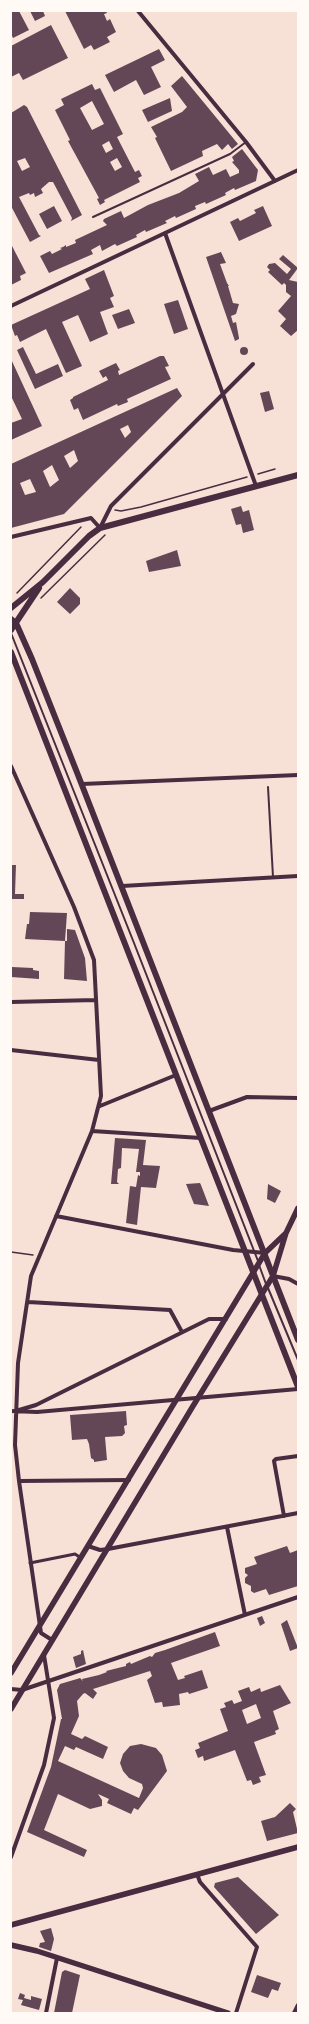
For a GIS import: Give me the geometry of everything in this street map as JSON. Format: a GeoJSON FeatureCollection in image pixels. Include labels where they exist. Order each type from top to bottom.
{"type":"FeatureCollection","features":[{"type":"Feature","properties":{"kind":"main road"},"geometry":{"type":"LineString","coordinates":[[11,608],[43,582],[89,536],[100,528],[298,475]]}},
{"type":"Feature","properties":{"kind":"main road"},"geometry":{"type":"LineString","coordinates":[[11,631],[14,621],[43,582]]}},
{"type":"Feature","properties":{"kind":"main road"},"geometry":{"type":"LineString","coordinates":[[14,621],[82,784],[298,1340]]}},
{"type":"Feature","properties":{"kind":"main road"},"geometry":{"type":"LineString","coordinates":[[11,652],[202,1138],[298,1388]]}},
{"type":"Feature","properties":{"kind":"main road"},"geometry":{"type":"LineString","coordinates":[[11,1709],[198,1397],[274,1276],[286,1233],[297,1211]]}},
{"type":"Feature","properties":{"kind":"main road"},"geometry":{"type":"LineString","coordinates":[[11,1673],[265,1253],[286,1233]]}},
{"type":"Feature","properties":{"kind":"main road"},"geometry":{"type":"LineString","coordinates":[[11,1925],[298,1847]]}},
{"type":"Feature","properties":{"kind":"main road"},"geometry":{"type":"LineString","coordinates":[[11,1946],[57,1958],[228,2013]]}},
{"type":"Feature","properties":{"kind":"street"},"geometry":{"type":"LineString","coordinates":[[138,11],[246,142],[276,181]]}},
{"type":"Feature","properties":{"kind":"street"},"geometry":{"type":"LineString","coordinates":[[11,306],[298,170]]}},
{"type":"Feature","properties":{"kind":"street"},"geometry":{"type":"LineString","coordinates":[[165,233],[256,486]]}},
{"type":"Feature","properties":{"kind":"street"},"geometry":{"type":"LineString","coordinates":[[11,537],[91,518],[100,528],[112,506],[253,364]]}},
{"type":"Feature","properties":{"kind":"street"},"geometry":{"type":"LineString","coordinates":[[11,766],[74,907],[94,960],[101,1096],[100,1106],[92,1131],[31,1276],[18,1363],[14,1411],[15,1445],[19,1481],[41,1633],[52,1640]]}},
{"type":"Feature","properties":{"kind":"street"},"geometry":{"type":"LineString","coordinates":[[82,784],[298,775]]}},
{"type":"Feature","properties":{"kind":"street"},"geometry":{"type":"LineString","coordinates":[[122,886],[298,876]]}},
{"type":"Feature","properties":{"kind":"street"},"geometry":{"type":"LineString","coordinates":[[11,1002],[96,1000]]}},
{"type":"Feature","properties":{"kind":"street"},"geometry":{"type":"LineString","coordinates":[[11,1050],[99,1060]]}},
{"type":"Feature","properties":{"kind":"street"},"geometry":{"type":"LineString","coordinates":[[100,1106],[176,1075]]}},
{"type":"Feature","properties":{"kind":"street"},"geometry":{"type":"LineString","coordinates":[[210,1111],[247,1097],[298,1098]]}},
{"type":"Feature","properties":{"kind":"street"},"geometry":{"type":"LineString","coordinates":[[92,1131],[202,1138]]}},
{"type":"Feature","properties":{"kind":"street"},"geometry":{"type":"LineString","coordinates":[[56,1216],[245,1252],[265,1253]]}},
{"type":"Feature","properties":{"kind":"street"},"geometry":{"type":"LineString","coordinates":[[274,1276],[289,1279],[298,1284]]}},
{"type":"Feature","properties":{"kind":"street"},"geometry":{"type":"LineString","coordinates":[[28,1302],[170,1310],[182,1332]]}},
{"type":"Feature","properties":{"kind":"street"},"geometry":{"type":"LineString","coordinates":[[14,1411],[36,1405],[210,1319],[226,1319]]}},
{"type":"Feature","properties":{"kind":"street"},"geometry":{"type":"LineString","coordinates":[[14,1411],[71,1410],[298,1388]]}},
{"type":"Feature","properties":{"kind":"street"},"geometry":{"type":"LineString","coordinates":[[284,1516],[274,1461],[276,1459],[298,1456]]}},
{"type":"Feature","properties":{"kind":"street"},"geometry":{"type":"LineString","coordinates":[[19,1481],[129,1480]]}},
{"type":"Feature","properties":{"kind":"street"},"geometry":{"type":"LineString","coordinates":[[88,1546],[100,1550],[108,1549],[298,1513]]}},
{"type":"Feature","properties":{"kind":"street"},"geometry":{"type":"LineString","coordinates":[[227,1527],[245,1615]]}},
{"type":"Feature","properties":{"kind":"street"},"geometry":{"type":"LineString","coordinates":[[30,1563],[75,1554],[81,1558]]}},
{"type":"Feature","properties":{"kind":"street"},"geometry":{"type":"LineString","coordinates":[[11,1689],[22,1690],[47,1682],[298,1597]]}},
{"type":"Feature","properties":{"kind":"street"},"geometry":{"type":"LineString","coordinates":[[12,1854],[44,1765],[54,1718],[47,1682],[44,1655]]}},
{"type":"Feature","properties":{"kind":"street"},"geometry":{"type":"LineString","coordinates":[[197,1874],[200,1882],[257,1947],[236,2013]]}},
{"type":"Feature","properties":{"kind":"street"},"geometry":{"type":"LineString","coordinates":[[46,2013],[57,1958]]}},
{"type":"Feature","properties":{"kind":"street"},"geometry":{"type":"LineString","coordinates":[[294,2013],[298,2005]]}},
{"type":"Feature","properties":{"kind":"lane"},"geometry":{"type":"LineString","coordinates":[[93,217],[230,154],[246,142]]}},
{"type":"Feature","properties":{"kind":"lane"},"geometry":{"type":"LineString","coordinates":[[11,631],[255,1252],[267,1286],[298,1360]]}},
{"type":"Feature","properties":{"kind":"lane"},"geometry":{"type":"LineString","coordinates":[[268,787],[273,877]]}},
{"type":"Feature","properties":{"kind":"path"},"geometry":{"type":"LineString","coordinates":[[257,475],[275,469]]}},
{"type":"Feature","properties":{"kind":"path"},"geometry":{"type":"LineString","coordinates":[[115,510],[121,511],[141,507],[249,477]]}},
{"type":"Feature","properties":{"kind":"path"},"geometry":{"type":"LineString","coordinates":[[16,594],[81,527]]}},
{"type":"Feature","properties":{"kind":"path"},"geometry":{"type":"LineString","coordinates":[[37,603],[101,538],[110,532]]}},
{"type":"Feature","properties":{"kind":"path"},"geometry":{"type":"LineString","coordinates":[[11,1252],[32,1255]]}},
{"type":"Feature","properties":{"kind":"building"},"geometry":{"type":"Polygon","coordinates":[[[11,11],[19,11],[29,30],[13,38],[11,34],[11,11]]]}},
{"type":"Feature","properties":{"kind":"building"},"geometry":{"type":"Polygon","coordinates":[[[30,11],[43,11],[45,16],[35,21],[30,11]]]}},
{"type":"Feature","properties":{"kind":"building"},"geometry":{"type":"Polygon","coordinates":[[[65,11],[106,11],[107,13],[104,14],[107,21],[110,19],[116,32],[107,37],[110,42],[94,50],[91,45],[84,49],[65,11]]]}},
{"type":"Feature","properties":{"kind":"building"},"geometry":{"type":"Polygon","coordinates":[[[51,25],[68,58],[23,80],[19,73],[11,77],[11,46],[51,25]]]}},
{"type":"Feature","properties":{"kind":"building"},"geometry":{"type":"Polygon","coordinates":[[[159,49],[165,60],[151,67],[161,87],[144,95],[136,80],[114,92],[105,75],[159,49]]]}},
{"type":"Feature","properties":{"kind":"building"},"geometry":{"type":"Polygon","coordinates":[[[182,76],[238,144],[232,149],[228,144],[222,150],[217,144],[202,151],[203,156],[171,171],[155,138],[157,137],[151,127],[182,112],[187,107],[171,86],[182,76]]]}},
{"type":"Feature","properties":{"kind":"building"},"geometry":{"type":"Polygon","coordinates":[[[92,84],[95,90],[100,88],[123,134],[117,137],[135,172],[139,170],[142,176],[138,178],[140,182],[104,200],[105,202],[100,205],[97,199],[99,198],[68,141],[70,140],[55,110],[64,105],[61,99],[92,84]],[[92,101],[80,108],[92,130],[104,124],[92,101]],[[109,141],[102,145],[106,153],[113,149],[109,141]],[[117,158],[110,162],[115,171],[122,167],[117,158]]]}},
{"type":"Feature","properties":{"kind":"building"},"geometry":{"type":"Polygon","coordinates":[[[170,98],[172,111],[148,122],[142,110],[170,98]]]}},
{"type":"Feature","properties":{"kind":"building"},"geometry":{"type":"Polygon","coordinates":[[[24,105],[27,107],[82,215],[71,221],[72,218],[53,182],[49,182],[41,189],[43,193],[35,197],[34,193],[30,195],[29,193],[19,197],[39,235],[41,236],[30,242],[11,206],[11,113],[24,105]],[[25,158],[17,161],[22,171],[30,167],[25,158]]]}},
{"type":"Feature","properties":{"kind":"building"},"geometry":{"type":"Polygon","coordinates":[[[242,149],[258,170],[256,181],[235,190],[234,188],[225,193],[226,195],[206,204],[205,202],[195,206],[196,209],[176,218],[175,216],[165,221],[167,223],[146,232],[145,230],[136,235],[137,237],[117,246],[115,244],[102,251],[100,245],[91,250],[93,254],[49,273],[40,256],[50,251],[52,254],[62,249],[60,248],[66,245],[66,247],[76,243],[75,240],[107,225],[103,221],[104,219],[121,211],[124,218],[148,205],[179,193],[199,181],[195,174],[209,167],[213,175],[226,169],[230,177],[239,173],[239,170],[232,162],[234,161],[232,157],[242,149]]]}},
{"type":"Feature","properties":{"kind":"building"},"geometry":{"type":"Polygon","coordinates":[[[54,206],[62,221],[47,229],[39,214],[54,206]]]}},
{"type":"Feature","properties":{"kind":"building"},"geometry":{"type":"Polygon","coordinates":[[[263,206],[272,226],[239,241],[230,222],[238,218],[240,221],[256,213],[254,210],[263,206]]]}},
{"type":"Feature","properties":{"kind":"building"},"geometry":{"type":"Polygon","coordinates":[[[11,244],[26,273],[20,276],[21,280],[11,285],[11,244]]]}},
{"type":"Feature","properties":{"kind":"building"},"geometry":{"type":"Polygon","coordinates":[[[221,252],[226,263],[220,264],[229,286],[233,303],[239,304],[236,314],[231,316],[233,323],[236,322],[239,338],[235,341],[206,257],[221,252]]]}},
{"type":"Feature","properties":{"kind":"building"},"geometry":{"type":"Polygon","coordinates":[[[283,255],[298,268],[289,280],[298,282],[298,330],[291,336],[280,326],[286,319],[278,311],[291,296],[286,292],[286,285],[284,283],[282,285],[268,272],[270,270],[267,267],[269,264],[275,263],[287,274],[291,269],[279,259],[283,255]]]}},
{"type":"Feature","properties":{"kind":"building"},"geometry":{"type":"Polygon","coordinates":[[[104,270],[114,296],[110,298],[114,307],[100,312],[108,334],[90,342],[78,315],[62,322],[82,366],[66,373],[46,329],[20,342],[17,335],[15,336],[11,325],[90,289],[85,279],[104,270]]]}},
{"type":"Feature","properties":{"kind":"building"},"geometry":{"type":"Polygon","coordinates":[[[178,300],[188,329],[174,334],[164,304],[178,300]]]}},
{"type":"Feature","properties":{"kind":"building"},"geometry":{"type":"Polygon","coordinates":[[[129,309],[135,323],[118,329],[112,315],[129,309]]]}},
{"type":"Feature","properties":{"kind":"building"},"geometry":{"type":"Polygon","coordinates":[[[23,347],[36,374],[58,364],[63,376],[35,389],[17,350],[23,347]]]}},
{"type":"Feature","properties":{"kind":"building"},"geometry":{"type":"Polygon","coordinates":[[[242,347],[246,347],[248,351],[246,355],[242,355],[240,353],[240,349],[242,347]]]}},
{"type":"Feature","properties":{"kind":"building"},"geometry":{"type":"Polygon","coordinates":[[[160,356],[164,356],[169,366],[165,367],[171,379],[127,399],[128,402],[118,406],[117,404],[83,420],[78,408],[74,410],[70,400],[73,397],[108,380],[106,376],[103,378],[99,371],[116,363],[120,370],[118,371],[119,375],[160,356]]]}},
{"type":"Feature","properties":{"kind":"building"},"geometry":{"type":"Polygon","coordinates":[[[11,359],[42,426],[11,440],[11,423],[22,419],[11,396],[11,359]]]}},
{"type":"Feature","properties":{"kind":"building"},"geometry":{"type":"Polygon","coordinates":[[[177,388],[182,396],[64,514],[11,528],[11,464],[177,388]],[[128,425],[120,429],[125,438],[131,432],[128,425]],[[74,450],[64,456],[70,468],[78,461],[74,450]],[[52,465],[43,471],[50,487],[59,480],[52,465]],[[30,479],[20,483],[25,495],[36,492],[30,479]]]}},
{"type":"Feature","properties":{"kind":"building"},"geometry":{"type":"Polygon","coordinates":[[[269,391],[274,409],[265,412],[260,393],[269,391]]]}},
{"type":"Feature","properties":{"kind":"building"},"geometry":{"type":"Polygon","coordinates":[[[241,506],[243,512],[249,510],[254,530],[243,533],[241,524],[236,525],[231,509],[241,506]]]}},
{"type":"Feature","properties":{"kind":"building"},"geometry":{"type":"Polygon","coordinates":[[[177,550],[181,566],[149,572],[146,561],[177,550]]]}},
{"type":"Feature","properties":{"kind":"building"},"geometry":{"type":"Polygon","coordinates":[[[70,588],[80,598],[80,604],[70,614],[57,602],[70,588]]]}},
{"type":"Feature","properties":{"kind":"building"},"geometry":{"type":"Polygon","coordinates":[[[11,865],[16,865],[15,894],[24,894],[24,899],[11,899],[11,865]]]}},
{"type":"Feature","properties":{"kind":"building"},"geometry":{"type":"Polygon","coordinates":[[[30,912],[67,913],[65,941],[25,939],[27,924],[29,924],[30,912]]]}},
{"type":"Feature","properties":{"kind":"building"},"geometry":{"type":"Polygon","coordinates":[[[67,929],[75,930],[85,958],[87,981],[64,979],[65,941],[67,941],[67,929]]]}},
{"type":"Feature","properties":{"kind":"building"},"geometry":{"type":"Polygon","coordinates":[[[12,967],[33,968],[33,970],[39,971],[39,979],[11,977],[12,967]]]}},
{"type":"Feature","properties":{"kind":"building"},"geometry":{"type":"Polygon","coordinates":[[[115,1138],[146,1140],[143,1165],[160,1166],[156,1188],[141,1187],[137,1225],[126,1223],[130,1186],[136,1187],[138,1175],[140,1176],[140,1172],[136,1172],[139,1149],[122,1148],[121,1168],[118,1169],[117,1182],[119,1184],[111,1184],[115,1138]]]}},
{"type":"Feature","properties":{"kind":"building"},"geometry":{"type":"Polygon","coordinates":[[[200,1183],[209,1206],[194,1204],[186,1184],[200,1183]]]}},
{"type":"Feature","properties":{"kind":"building"},"geometry":{"type":"Polygon","coordinates":[[[268,1184],[281,1191],[275,1203],[267,1199],[268,1184]]]}},
{"type":"Feature","properties":{"kind":"building"},"geometry":{"type":"Polygon","coordinates":[[[126,1411],[127,1425],[124,1426],[125,1433],[122,1436],[105,1437],[107,1460],[94,1462],[91,1458],[87,1439],[72,1440],[70,1415],[126,1411]]]}},
{"type":"Feature","properties":{"kind":"building"},"geometry":{"type":"Polygon","coordinates":[[[287,1546],[290,1553],[298,1550],[298,1586],[269,1595],[266,1589],[254,1593],[251,1591],[251,1586],[245,1583],[245,1578],[248,1575],[245,1573],[245,1568],[257,1564],[254,1557],[287,1546]]]}},
{"type":"Feature","properties":{"kind":"building"},"geometry":{"type":"Polygon","coordinates":[[[262,1616],[265,1623],[260,1626],[257,1618],[262,1616]]]}},
{"type":"Feature","properties":{"kind":"building"},"geometry":{"type":"Polygon","coordinates":[[[287,1620],[298,1648],[290,1651],[281,1624],[287,1620]]]}},
{"type":"Feature","properties":{"kind":"building"},"geometry":{"type":"Polygon","coordinates":[[[215,1632],[220,1646],[171,1663],[178,1680],[185,1678],[184,1676],[202,1670],[208,1688],[189,1694],[188,1692],[179,1694],[180,1705],[163,1707],[162,1702],[155,1703],[147,1680],[152,1676],[150,1671],[93,1689],[97,1693],[93,1699],[85,1693],[77,1701],[79,1716],[71,1734],[82,1739],[85,1736],[108,1747],[103,1759],[76,1747],[74,1750],[65,1746],[58,1761],[139,1798],[143,1788],[142,1784],[129,1778],[123,1771],[120,1763],[123,1754],[130,1746],[141,1744],[156,1748],[162,1755],[167,1771],[138,1810],[134,1808],[131,1814],[107,1803],[109,1799],[98,1794],[102,1800],[102,1806],[90,1809],[58,1794],[44,1830],[87,1850],[84,1857],[27,1832],[51,1767],[62,1719],[57,1690],[60,1684],[80,1678],[83,1681],[82,1679],[126,1666],[126,1664],[130,1662],[131,1664],[150,1656],[152,1657],[155,1653],[215,1632]]]}},
{"type":"Feature","properties":{"kind":"building"},"geometry":{"type":"Polygon","coordinates":[[[83,1650],[86,1664],[76,1668],[73,1657],[81,1654],[81,1651],[83,1650]]]}},
{"type":"Feature","properties":{"kind":"building"},"geometry":{"type":"Polygon","coordinates":[[[280,1685],[291,1703],[273,1711],[279,1729],[275,1731],[276,1734],[254,1742],[266,1775],[259,1777],[261,1782],[253,1785],[251,1780],[247,1781],[235,1750],[204,1761],[203,1756],[198,1758],[195,1750],[200,1748],[198,1743],[228,1731],[220,1709],[226,1707],[224,1703],[232,1700],[234,1704],[242,1701],[238,1691],[249,1687],[251,1692],[260,1688],[261,1692],[280,1685]],[[256,1704],[242,1710],[247,1724],[261,1718],[256,1704]]]}},
{"type":"Feature","properties":{"kind":"building"},"geometry":{"type":"Polygon","coordinates":[[[290,1803],[296,1809],[293,1812],[298,1833],[267,1841],[261,1821],[275,1817],[290,1803]]]}},
{"type":"Feature","properties":{"kind":"building"},"geometry":{"type":"Polygon","coordinates":[[[238,1877],[279,1915],[256,1934],[214,1887],[215,1883],[238,1877]]]}},
{"type":"Feature","properties":{"kind":"building"},"geometry":{"type":"Polygon","coordinates":[[[51,1928],[54,1939],[51,1951],[39,1947],[40,1943],[45,1942],[40,1931],[51,1928]]]}},
{"type":"Feature","properties":{"kind":"building"},"geometry":{"type":"Polygon","coordinates":[[[65,1970],[80,1975],[72,2013],[54,2013],[62,1972],[65,1970]]]}},
{"type":"Feature","properties":{"kind":"building"},"geometry":{"type":"Polygon","coordinates":[[[257,1975],[281,1983],[278,1991],[272,1989],[268,1998],[251,1992],[257,1975]]]}},
{"type":"Feature","properties":{"kind":"building"},"geometry":{"type":"Polygon","coordinates":[[[20,1993],[25,1995],[24,1998],[31,2000],[31,1996],[42,1999],[39,2010],[21,2005],[23,2000],[18,1999],[20,1993]]]}}]}
